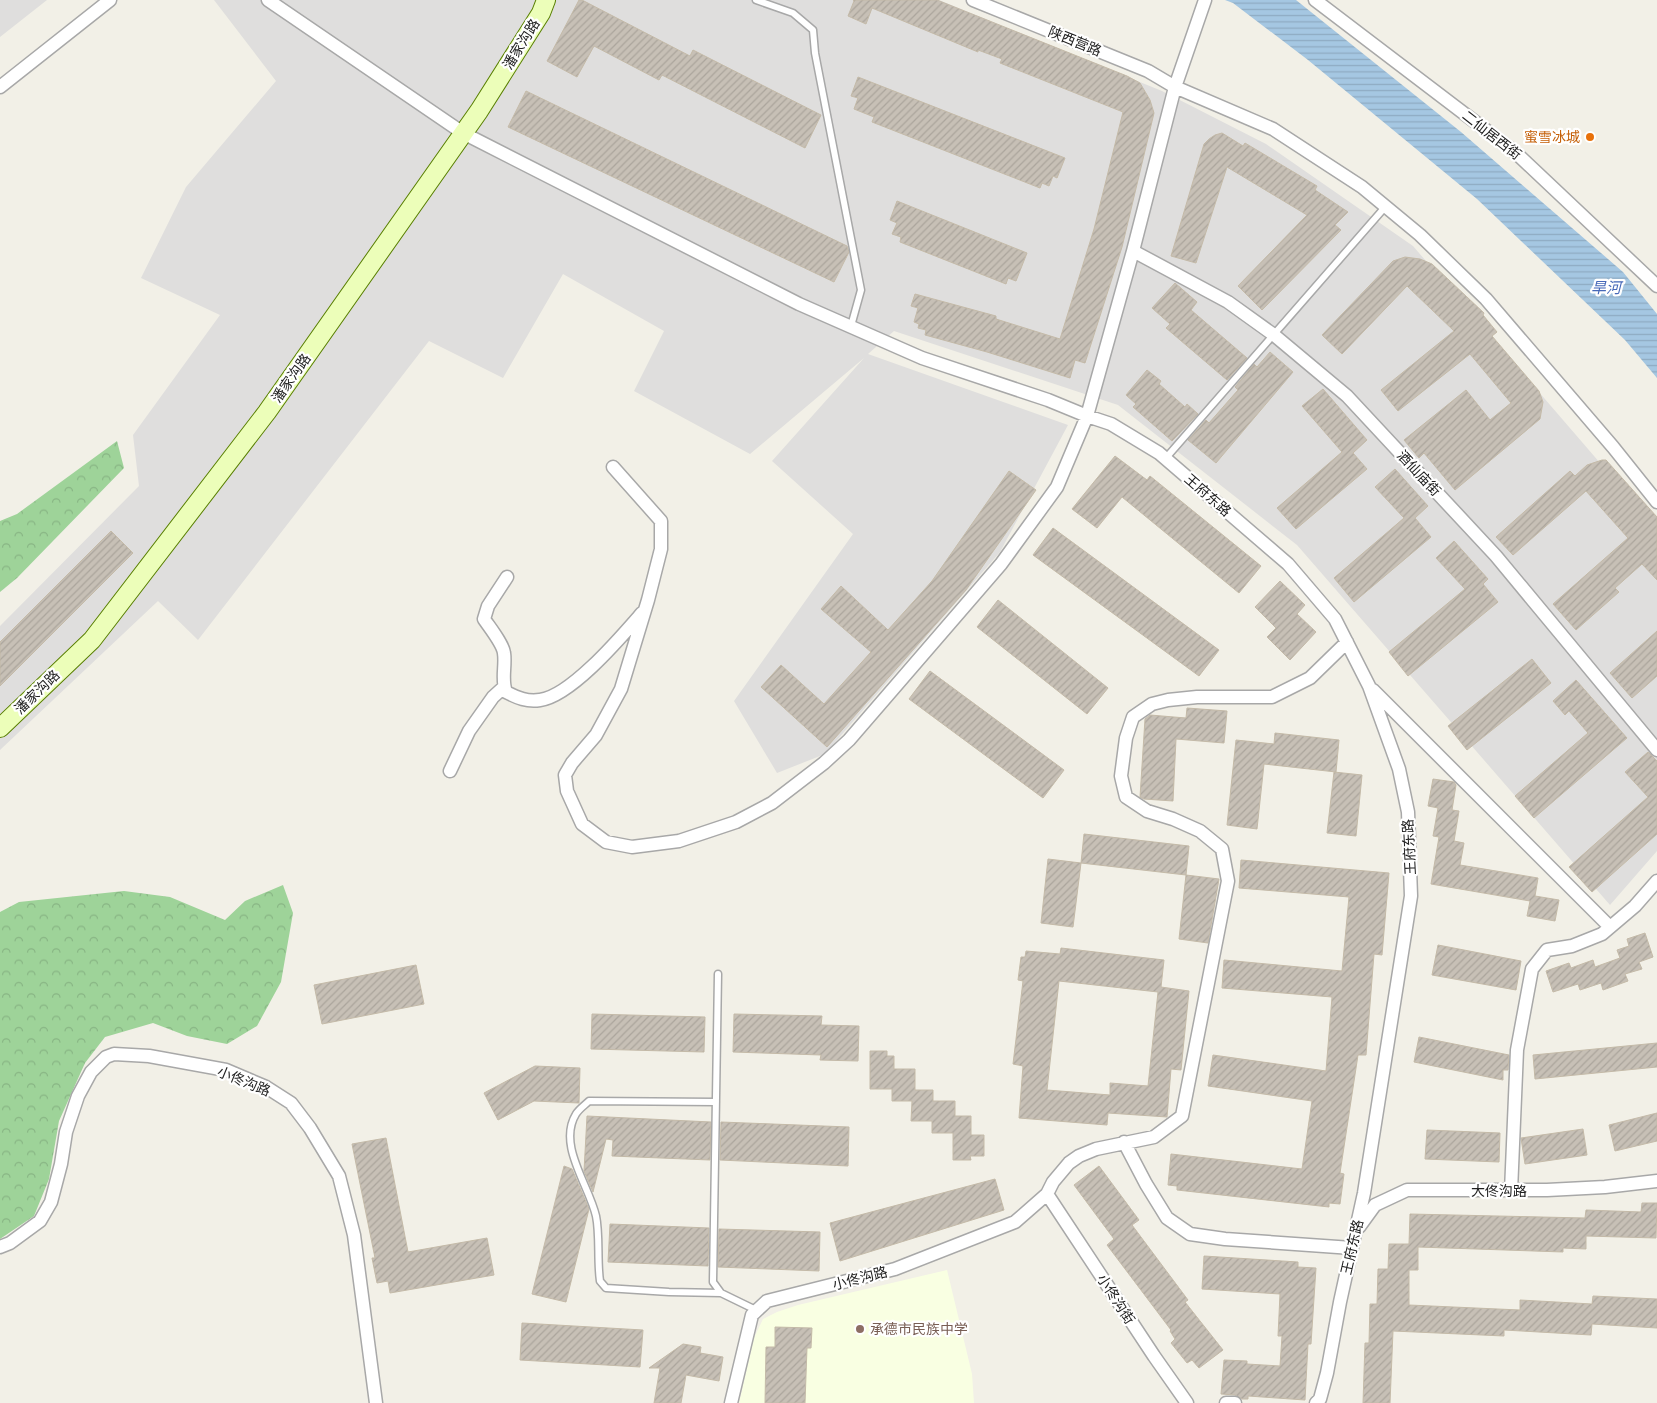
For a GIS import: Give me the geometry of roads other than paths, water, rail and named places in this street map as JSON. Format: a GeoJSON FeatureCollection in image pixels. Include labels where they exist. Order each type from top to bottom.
{"type":"FeatureCollection","features":[{"type":"Feature","properties":{"kind":"street"},"geometry":{"type":"LineString","coordinates":[[0,87],[110,0]]}},
{"type":"Feature","properties":{"kind":"street","name":"王府东路"},"geometry":{"type":"LineString","coordinates":[[268,0],[463,133],[799,304],[922,358],[1048,400],[1111,424],[1159,453],[1288,564],[1335,619],[1369,686],[1399,769],[1408,812],[1411,896],[1364,1193],[1340,1302],[1327,1373],[1320,1399],[1316,1403]]}},
{"type":"Feature","properties":{"kind":"street","name":"潘家沟路"},"geometry":{"type":"LineString","coordinates":[[0,728],[92,640],[267,412],[463,133],[541,13],[546,0]]}},
{"type":"Feature","properties":{"kind":"street","name":"陕西营路"},"geometry":{"type":"LineString","coordinates":[[973,0],[1148,71],[1175,87],[1273,129],[1362,187],[1420,235],[1486,299],[1613,447],[1657,502]]}},
{"type":"Feature","properties":{"kind":"street"},"geometry":{"type":"LineString","coordinates":[[613,467],[661,521],[662,550],[646,610],[621,689],[596,735],[572,763],[565,775],[567,791],[582,824],[606,842],[632,847],[679,840],[736,822],[772,803],[824,763],[849,740],[1001,564],[1057,486],[1087,416],[1133,251],[1175,87],[1205,0]]}},
{"type":"Feature","properties":{"kind":"street","name":"二仙居西街"},"geometry":{"type":"LineString","coordinates":[[1315,0],[1516,153],[1657,286]]}},
{"type":"Feature","properties":{"kind":"street","name":"酒仙庙街"},"geometry":{"type":"LineString","coordinates":[[1133,251],[1228,302],[1274,334],[1347,396],[1496,556],[1657,750]]}},
{"type":"Feature","properties":{"kind":"street"},"geometry":{"type":"LineString","coordinates":[[507,577],[488,606],[484,619],[504,650],[506,666],[504,686],[506,692],[524,700],[541,700],[557,695],[582,675],[646,610]]}},
{"type":"Feature","properties":{"kind":"street","name":"小佟沟路"},"geometry":{"type":"LineString","coordinates":[[756,1310],[767,1301],[895,1270],[1015,1222],[1047,1194],[1053,1182],[1069,1163],[1078,1156],[1124,1142],[1154,1137],[1182,1116],[1228,881],[1222,849],[1200,831],[1173,819],[1147,811],[1126,797],[1122,776],[1126,738],[1133,717],[1152,704],[1168,700],[1197,697],[1272,696],[1310,678],[1346,642]]}},
{"type":"Feature","properties":{"kind":"street"},"geometry":{"type":"LineString","coordinates":[[450,772],[469,731],[492,697],[504,686]]}},
{"type":"Feature","properties":{"kind":"street"},"geometry":{"type":"LineString","coordinates":[[1369,686],[1610,927]]}},
{"type":"Feature","properties":{"kind":"street"},"geometry":{"type":"LineString","coordinates":[[1511,1191],[1517,1050],[1532,968],[1548,950],[1572,946],[1602,934],[1635,906],[1657,881]]}},
{"type":"Feature","properties":{"kind":"street","name":"小佟沟路"},"geometry":{"type":"LineString","coordinates":[[0,1247],[10,1243],[40,1221],[51,1202],[61,1164],[66,1132],[78,1096],[91,1072],[106,1057],[114,1054],[149,1056],[226,1070],[266,1087],[291,1103],[310,1128],[339,1176],[354,1235],[376,1403]]}},
{"type":"Feature","properties":{"kind":"street"},"geometry":{"type":"LineString","coordinates":[[1124,1142],[1166,1218],[1190,1234],[1225,1239],[1352,1248]]}},
{"type":"Feature","properties":{"kind":"street","name":"大佟沟路"},"geometry":{"type":"LineString","coordinates":[[1356,1231],[1375,1205],[1407,1190],[1511,1191],[1605,1187],[1657,1181]]}},
{"type":"Feature","properties":{"kind":"street","name":"小佟沟街"},"geometry":{"type":"LineString","coordinates":[[1047,1194],[1148,1348],[1187,1403]]}},
{"type":"Feature","properties":{"kind":"street"},"geometry":{"type":"LineString","coordinates":[[731,1403],[752,1315],[756,1310]]}},
{"type":"Feature","properties":{"kind":"street"},"geometry":{"type":"LineString","coordinates":[[1226,1403],[1235,1403]]}},
{"type":"Feature","properties":{"kind":"lane"},"geometry":{"type":"LineString","coordinates":[[756,0],[792,13],[813,30],[816,63],[861,290],[851,326]]}},
{"type":"Feature","properties":{"kind":"lane"},"geometry":{"type":"LineString","coordinates":[[1165,459],[1386,206]]}},
{"type":"Feature","properties":{"kind":"lane"},"geometry":{"type":"LineString","coordinates":[[718,974],[713,1282],[721,1292],[756,1310]]}},
{"type":"Feature","properties":{"kind":"lane"},"geometry":{"type":"LineString","coordinates":[[716,1102],[589,1100],[576,1113],[570,1128],[570,1145],[578,1170],[590,1194],[596,1217],[600,1281],[606,1288],[669,1292],[721,1292]]}},
{"type":"Feature","properties":{"kind":"water","name":"旱河"},"geometry":{"type":"Polygon","coordinates":[[[1225,0],[1296,0],[1461,132],[1623,272],[1657,314],[1657,378],[1625,340],[1477,199],[1308,60],[1233,3],[1225,0]]]}},
{"type":"Feature","properties":{"kind":"place","name":"蜜雪冰城"},"geometry":{"type":"Point","coordinates":[1590,137]}},
{"type":"Feature","properties":{"kind":"place","name":"承德市民族中学"},"geometry":{"type":"Point","coordinates":[860,1329]}}]}
